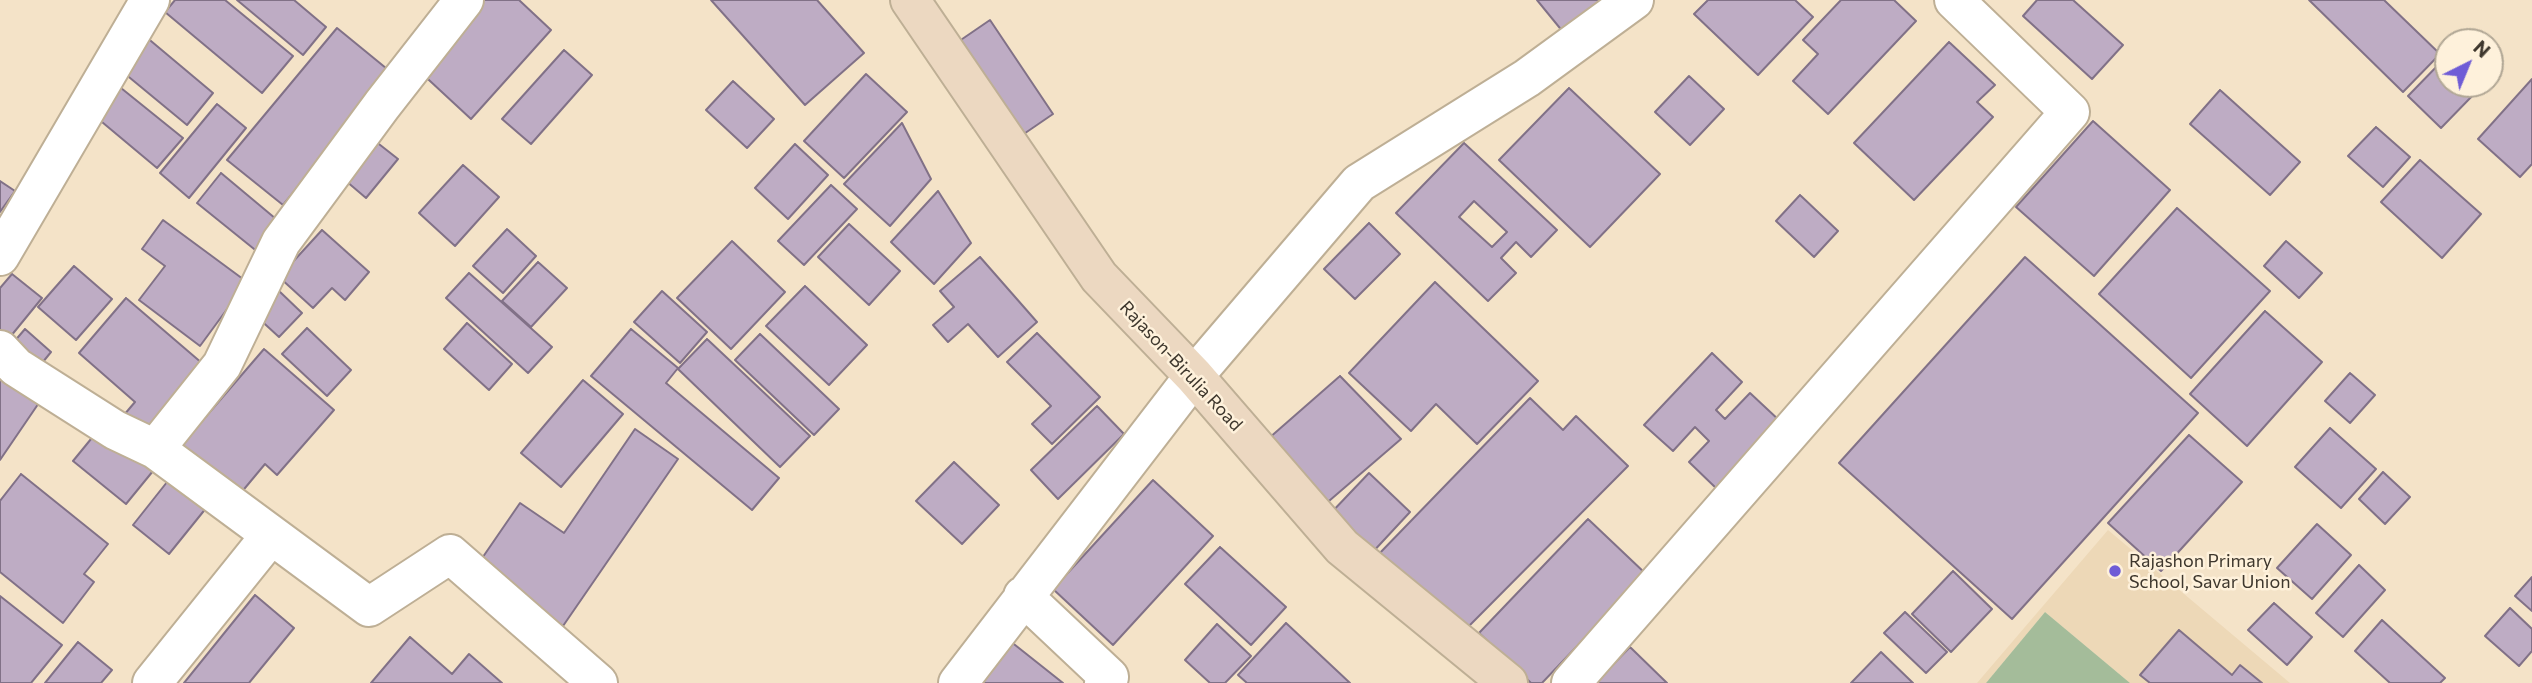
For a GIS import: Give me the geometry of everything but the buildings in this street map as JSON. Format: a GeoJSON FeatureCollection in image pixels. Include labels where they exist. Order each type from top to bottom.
{"type":"FeatureCollection","features":[{"type":"Feature","properties":{"kind":"street"},"geometry":{"type":"LineString","coordinates":[[0,256],[150,0]]}},
{"type":"Feature","properties":{"kind":"street"},"geometry":{"type":"LineString","coordinates":[[155,449],[222,365],[281,242],[464,0]]}},
{"type":"Feature","properties":{"kind":"street","name":"Rajason-Birulia Road"},"geometry":{"type":"LineString","coordinates":[[910,0],[1100,277],[1194,376],[1342,547],[1508,683]]}},
{"type":"Feature","properties":{"kind":"street"},"geometry":{"type":"LineString","coordinates":[[958,683],[1194,376],[1359,183],[1527,78],[1634,0]]}},
{"type":"Feature","properties":{"kind":"street"},"geometry":{"type":"LineString","coordinates":[[1571,683],[2070,112],[1954,0]]}},
{"type":"Feature","properties":{"kind":"street"},"geometry":{"type":"LineString","coordinates":[[0,350],[16,367],[115,430],[155,449],[369,607],[450,554],[598,683]]}},
{"type":"Feature","properties":{"kind":"street"},"geometry":{"type":"LineString","coordinates":[[152,683],[271,535]]}},
{"type":"Feature","properties":{"kind":"street"},"geometry":{"type":"LineString","coordinates":[[1023,596],[1109,677],[1104,683]]}},
{"type":"Feature","properties":{"kind":"shaded area","name":"Rajashon Primary School, Savar Union"},"geometry":{"type":"Polygon","coordinates":[[[2108,530],[2290,683],[2130,683],[2045,612],[1986,683],[1977,683],[2108,530]]]}},
{"type":"Feature","properties":{"kind":"green space"},"geometry":{"type":"Polygon","coordinates":[[[2045,612],[2130,683],[1986,683],[2045,612]]]}},
{"type":"Feature","properties":{"kind":"place","name":"Rajashon Primary School, Savar Union"},"geometry":{"type":"Point","coordinates":[2115,571]}}]}
